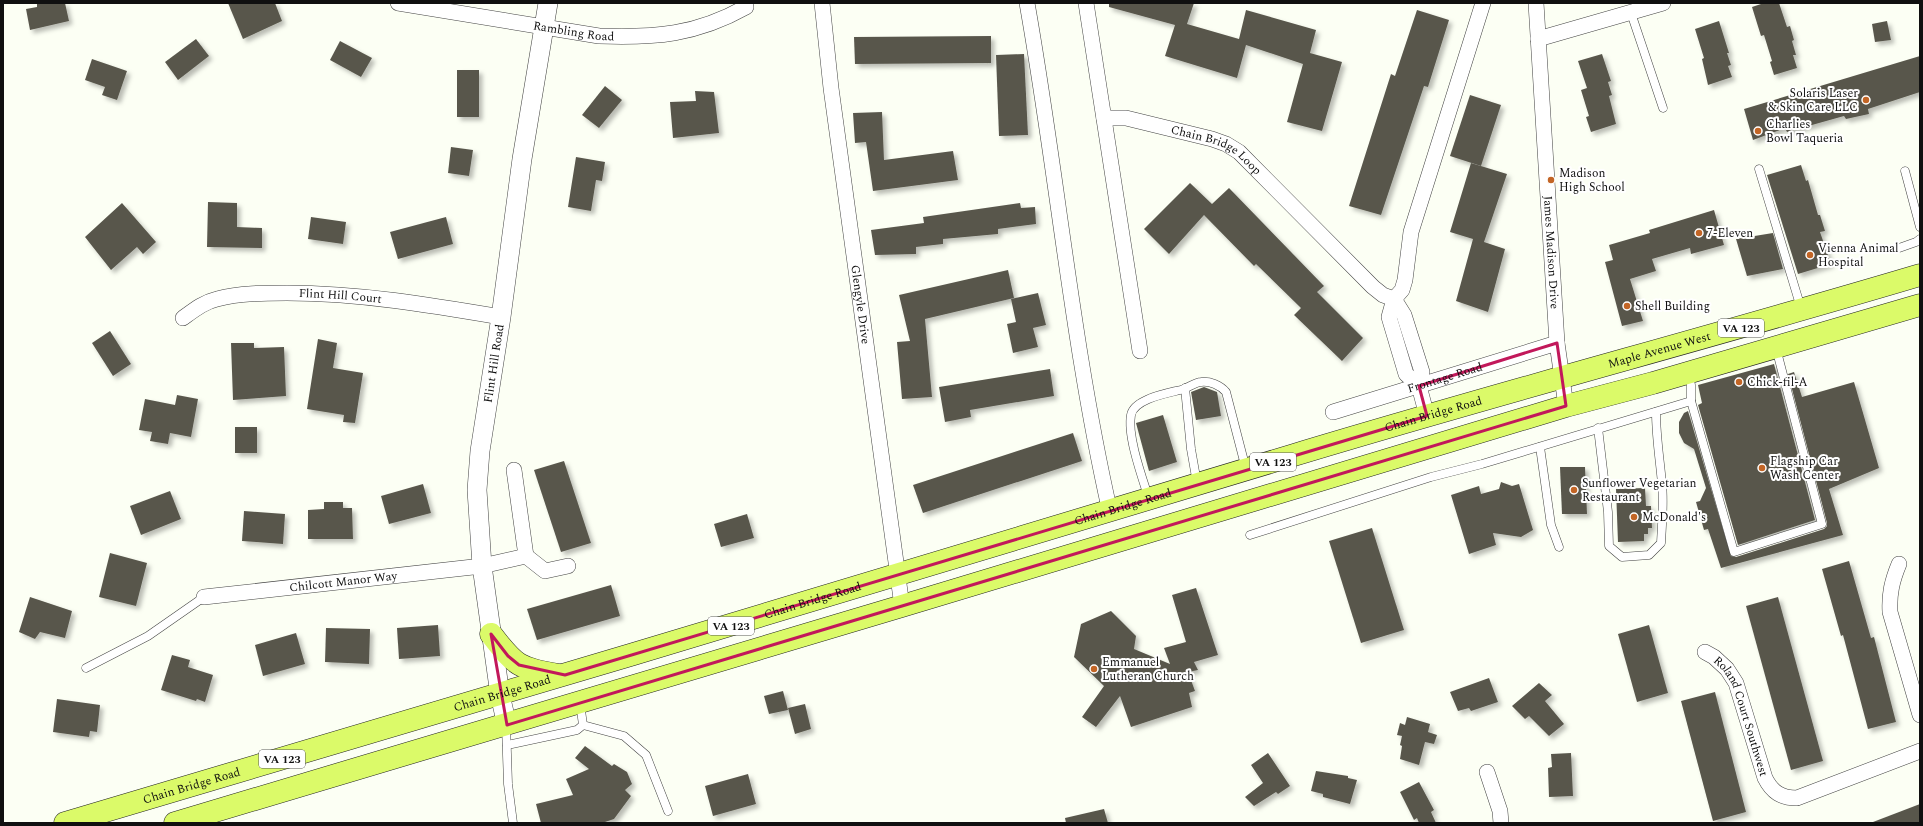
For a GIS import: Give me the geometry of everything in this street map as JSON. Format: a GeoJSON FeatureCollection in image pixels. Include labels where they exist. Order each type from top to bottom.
{"type":"FeatureCollection","features":[{"type":"Feature","properties":{"kind":"main road","name":"Maple Avenue West"},"geometry":{"type":"LineString","coordinates":[[1560,377],[1801,310],[1920,275]]}},
{"type":"Feature","properties":{"kind":"main road","name":"VA 123"},"geometry":{"type":"LineString","coordinates":[[175,823],[507,735],[580,702],[1566,406],[1920,305]]}},
{"type":"Feature","properties":{"kind":"main road","name":"Chain Bridge Road"},"geometry":{"type":"LineString","coordinates":[[65,823],[500,695],[1560,377]]}},
{"type":"Feature","properties":{"kind":"main road"},"geometry":{"type":"LineString","coordinates":[[491,634],[508,656],[519,665],[529,670],[565,675]]}},
{"type":"Feature","properties":{"kind":"street","name":"Rambling Road"},"geometry":{"type":"LineString","coordinates":[[398,3],[599,36],[665,35],[697,29],[723,20],[746,7]]}},
{"type":"Feature","properties":{"kind":"street","name":"Flint Hill Road"},"geometry":{"type":"LineString","coordinates":[[507,735],[482,566],[478,490],[480,451],[501,317],[522,159],[548,3]]}},
{"type":"Feature","properties":{"kind":"street","name":"Glengyle Drive"},"geometry":{"type":"LineString","coordinates":[[822,3],[832,96],[902,606]]}},
{"type":"Feature","properties":{"kind":"street"},"geometry":{"type":"LineString","coordinates":[[1027,3],[1080,353],[1102,482],[1110,512]]}},
{"type":"Feature","properties":{"kind":"street"},"geometry":{"type":"LineString","coordinates":[[1086,3],[1140,351]]}},
{"type":"Feature","properties":{"kind":"street"},"geometry":{"type":"LineString","coordinates":[[1427,416],[1419,386],[1406,374],[1389,317],[1394,299],[1402,290],[1405,280],[1413,224],[1483,3]]}},
{"type":"Feature","properties":{"kind":"street","name":"James Madison Drive"},"geometry":{"type":"LineString","coordinates":[[1536,3],[1557,344],[1560,377],[1566,406]]}},
{"type":"Feature","properties":{"kind":"street"},"geometry":{"type":"LineString","coordinates":[[1538,39],[1663,3]]}},
{"type":"Feature","properties":{"kind":"street","name":"Chain Bridge Loop"},"geometry":{"type":"LineString","coordinates":[[1104,118],[1126,118],[1226,144],[1239,152],[1373,287],[1382,295],[1394,299]]}},
{"type":"Feature","properties":{"kind":"street","name":"Flint Hill Court"},"geometry":{"type":"LineString","coordinates":[[183,318],[198,306],[216,299],[234,295],[268,293],[317,293],[366,297],[501,317]]}},
{"type":"Feature","properties":{"kind":"street","name":"Frontage Road"},"geometry":{"type":"LineString","coordinates":[[1333,412],[1557,344]]}},
{"type":"Feature","properties":{"kind":"street"},"geometry":{"type":"LineString","coordinates":[[514,470],[526,556],[545,571],[568,566]]}},
{"type":"Feature","properties":{"kind":"street","name":"Chilcott Manor Way"},"geometry":{"type":"LineString","coordinates":[[204,597],[482,566],[526,556]]}},
{"type":"Feature","properties":{"kind":"street"},"geometry":{"type":"LineString","coordinates":[[1899,564],[1891,585],[1889,596],[1890,612],[1920,715]]}},
{"type":"Feature","properties":{"kind":"street","name":"Roland Court Southwest"},"geometry":{"type":"LineString","coordinates":[[1705,652],[1714,657],[1727,669],[1736,683],[1764,778],[1777,794],[1787,798],[1797,798],[1920,751]]}},
{"type":"Feature","properties":{"kind":"street"},"geometry":{"type":"LineString","coordinates":[[1487,772],[1500,811],[1501,823]]}},
{"type":"Feature","properties":{"kind":"lane"},"geometry":{"type":"LineString","coordinates":[[1631,13],[1663,108]]}},
{"type":"Feature","properties":{"kind":"lane"},"geometry":{"type":"LineString","coordinates":[[1759,169],[1801,310]]}},
{"type":"Feature","properties":{"kind":"lane"},"geometry":{"type":"LineString","coordinates":[[1905,171],[1920,227]]}},
{"type":"Feature","properties":{"kind":"lane"},"geometry":{"type":"LineString","coordinates":[[1899,248],[1920,239]]}},
{"type":"Feature","properties":{"kind":"lane"},"geometry":{"type":"LineString","coordinates":[[1688,372],[1691,385],[1691,401],[1734,552],[1822,524],[1775,347]]}},
{"type":"Feature","properties":{"kind":"lane"},"geometry":{"type":"LineString","coordinates":[[1149,500],[1132,440],[1131,415],[1134,409],[1152,397],[1185,388],[1200,382],[1217,384],[1226,392],[1246,470]]}},
{"type":"Feature","properties":{"kind":"lane"},"geometry":{"type":"LineString","coordinates":[[1185,388],[1191,449],[1198,485]]}},
{"type":"Feature","properties":{"kind":"lane"},"geometry":{"type":"LineString","coordinates":[[1250,535],[1431,477],[1482,464],[1691,401]]}},
{"type":"Feature","properties":{"kind":"lane"},"geometry":{"type":"LineString","coordinates":[[1598,428],[1608,512],[1609,546],[1622,556],[1649,555],[1661,543],[1662,484],[1656,440],[1656,412]]}},
{"type":"Feature","properties":{"kind":"lane"},"geometry":{"type":"LineString","coordinates":[[1540,446],[1551,525],[1558,546]]}},
{"type":"Feature","properties":{"kind":"lane"},"geometry":{"type":"LineString","coordinates":[[86,668],[148,636],[204,597]]}},
{"type":"Feature","properties":{"kind":"lane"},"geometry":{"type":"LineString","coordinates":[[580,702],[583,725]]}},
{"type":"Feature","properties":{"kind":"lane"},"geometry":{"type":"LineString","coordinates":[[513,823],[508,784],[507,735],[577,730],[583,725]]}},
{"type":"Feature","properties":{"kind":"lane"},"geometry":{"type":"LineString","coordinates":[[583,725],[624,736],[646,755],[668,811]]}},
{"type":"Feature","properties":{"kind":"highlighted area"},"geometry":{"type":"Polygon","coordinates":[[[1557,343],[1566,406],[507,725],[491,634],[508,656],[519,665],[565,675],[1427,416],[1419,386],[1557,343]]]}},
{"type":"Feature","properties":{"kind":"building"},"geometry":{"type":"Polygon","coordinates":[[[37,3],[65,3],[69,21],[30,30],[26,9],[37,7],[37,3]]]}},
{"type":"Feature","properties":{"kind":"building"},"geometry":{"type":"Polygon","coordinates":[[[228,3],[275,3],[282,21],[243,39],[228,3]]]}},
{"type":"Feature","properties":{"kind":"building"},"geometry":{"type":"Polygon","coordinates":[[[1109,3],[1194,3],[1187,24],[1239,39],[1246,10],[1316,30],[1310,53],[1342,62],[1322,131],[1287,122],[1303,64],[1246,45],[1237,78],[1165,56],[1175,25],[1109,7],[1109,3]]]}},
{"type":"Feature","properties":{"kind":"building"},"geometry":{"type":"Polygon","coordinates":[[[1764,3],[1779,3],[1787,27],[1790,26],[1794,40],[1792,41],[1796,55],[1793,55],[1797,68],[1774,75],[1770,62],[1772,61],[1764,35],[1761,36],[1752,7],[1764,3]]]}},
{"type":"Feature","properties":{"kind":"building"},"geometry":{"type":"Polygon","coordinates":[[[1417,10],[1449,20],[1428,87],[1424,86],[1381,215],[1349,206],[1391,74],[1395,76],[1417,10]]]}},
{"type":"Feature","properties":{"kind":"building"},"geometry":{"type":"Polygon","coordinates":[[[1719,21],[1729,53],[1727,53],[1731,65],[1728,66],[1732,77],[1708,85],[1702,59],[1704,58],[1695,29],[1719,21]]]}},
{"type":"Feature","properties":{"kind":"building"},"geometry":{"type":"Polygon","coordinates":[[[1887,21],[1891,40],[1875,42],[1872,24],[1887,21]]]}},
{"type":"Feature","properties":{"kind":"building"},"geometry":{"type":"Polygon","coordinates":[[[991,36],[991,63],[855,64],[854,37],[991,36]]]}},
{"type":"Feature","properties":{"kind":"building"},"geometry":{"type":"Polygon","coordinates":[[[196,39],[209,56],[178,80],[165,62],[196,39]]]}},
{"type":"Feature","properties":{"kind":"building"},"geometry":{"type":"Polygon","coordinates":[[[340,41],[372,58],[361,77],[330,60],[340,41]]]}},
{"type":"Feature","properties":{"kind":"building"},"geometry":{"type":"Polygon","coordinates":[[[1024,54],[1028,135],[999,136],[996,55],[1024,54]]]}},
{"type":"Feature","properties":{"kind":"building"},"geometry":{"type":"Polygon","coordinates":[[[1602,54],[1611,81],[1608,82],[1612,95],[1609,96],[1616,124],[1591,132],[1586,117],[1589,116],[1581,90],[1587,88],[1578,61],[1602,54]]]}},
{"type":"Feature","properties":{"kind":"building"},"geometry":{"type":"Polygon","coordinates":[[[1920,56],[1920,92],[1868,109],[1869,114],[1846,119],[1844,116],[1787,132],[1785,128],[1753,140],[1744,109],[1920,56]]]}},
{"type":"Feature","properties":{"kind":"building"},"geometry":{"type":"Polygon","coordinates":[[[92,59],[127,71],[117,100],[102,95],[105,87],[85,80],[92,59]]]}},
{"type":"Feature","properties":{"kind":"building"},"geometry":{"type":"Polygon","coordinates":[[[457,70],[479,70],[479,117],[457,117],[457,70]]]}},
{"type":"Feature","properties":{"kind":"building"},"geometry":{"type":"Polygon","coordinates":[[[605,86],[622,100],[599,128],[582,115],[605,86]]]}},
{"type":"Feature","properties":{"kind":"building"},"geometry":{"type":"Polygon","coordinates":[[[695,91],[714,92],[719,133],[673,138],[670,102],[696,101],[695,91]]]}},
{"type":"Feature","properties":{"kind":"building"},"geometry":{"type":"Polygon","coordinates":[[[1470,95],[1501,105],[1481,166],[1450,156],[1470,95]]]}},
{"type":"Feature","properties":{"kind":"building"},"geometry":{"type":"Polygon","coordinates":[[[882,112],[884,160],[953,151],[958,180],[873,191],[866,142],[855,143],[853,113],[882,112]]]}},
{"type":"Feature","properties":{"kind":"building"},"geometry":{"type":"Polygon","coordinates":[[[451,147],[473,150],[469,176],[448,173],[451,147]]]}},
{"type":"Feature","properties":{"kind":"building"},"geometry":{"type":"Polygon","coordinates":[[[576,157],[605,162],[602,181],[596,180],[591,211],[568,207],[576,157]]]}},
{"type":"Feature","properties":{"kind":"building"},"geometry":{"type":"Polygon","coordinates":[[[1471,163],[1507,174],[1484,242],[1505,249],[1488,312],[1456,301],[1473,239],[1450,232],[1471,163]]]}},
{"type":"Feature","properties":{"kind":"building"},"geometry":{"type":"Polygon","coordinates":[[[1801,165],[1806,181],[1808,180],[1818,215],[1820,215],[1825,231],[1820,232],[1831,264],[1798,274],[1767,175],[1801,165]]]}},
{"type":"Feature","properties":{"kind":"building"},"geometry":{"type":"Polygon","coordinates":[[[1190,183],[1212,204],[1229,188],[1324,286],[1317,292],[1363,338],[1342,361],[1294,315],[1301,308],[1256,264],[1254,266],[1204,215],[1169,254],[1144,229],[1190,183]]]}},
{"type":"Feature","properties":{"kind":"building"},"geometry":{"type":"Polygon","coordinates":[[[208,202],[237,203],[237,227],[262,228],[262,248],[207,247],[208,202]]]}},
{"type":"Feature","properties":{"kind":"building"},"geometry":{"type":"Polygon","coordinates":[[[122,203],[156,242],[143,254],[137,247],[111,270],[85,237],[122,203]]]}},
{"type":"Feature","properties":{"kind":"building"},"geometry":{"type":"Polygon","coordinates":[[[1020,203],[1021,208],[1035,207],[1036,224],[998,229],[998,234],[943,239],[943,244],[916,247],[916,254],[875,255],[871,230],[924,223],[923,217],[1020,203]]]}},
{"type":"Feature","properties":{"kind":"building"},"geometry":{"type":"Polygon","coordinates":[[[1714,210],[1724,245],[1691,254],[1690,248],[1652,259],[1656,271],[1630,279],[1643,321],[1622,326],[1605,262],[1613,260],[1609,245],[1650,233],[1649,230],[1714,210]]]}},
{"type":"Feature","properties":{"kind":"building"},"geometry":{"type":"Polygon","coordinates":[[[311,217],[346,222],[343,244],[308,239],[311,217]]]}},
{"type":"Feature","properties":{"kind":"building"},"geometry":{"type":"Polygon","coordinates":[[[446,217],[453,244],[398,259],[390,232],[446,217]]]}},
{"type":"Feature","properties":{"kind":"building"},"geometry":{"type":"Polygon","coordinates":[[[1773,233],[1783,269],[1747,276],[1736,239],[1773,233]]]}},
{"type":"Feature","properties":{"kind":"building"},"geometry":{"type":"Polygon","coordinates":[[[1008,270],[1014,298],[925,319],[932,397],[902,399],[897,342],[910,341],[899,295],[1008,270]]]}},
{"type":"Feature","properties":{"kind":"building"},"geometry":{"type":"Polygon","coordinates":[[[1038,293],[1046,325],[1033,328],[1038,347],[1013,353],[1007,324],[1016,322],[1011,299],[1038,293]]]}},
{"type":"Feature","properties":{"kind":"building"},"geometry":{"type":"Polygon","coordinates":[[[110,331],[131,364],[113,376],[92,343],[110,331]]]}},
{"type":"Feature","properties":{"kind":"building"},"geometry":{"type":"Polygon","coordinates":[[[318,339],[337,343],[333,368],[363,373],[355,423],[343,422],[344,415],[307,409],[318,339]]]}},
{"type":"Feature","properties":{"kind":"building"},"geometry":{"type":"Polygon","coordinates":[[[231,343],[254,343],[254,348],[284,347],[286,396],[233,400],[231,343]]]}},
{"type":"Feature","properties":{"kind":"building","name":"Flagship Car Wash Center"},"geometry":{"type":"Polygon","coordinates":[[[1774,364],[1815,520],[1738,545],[1698,405],[1702,403],[1698,385],[1774,364]]]}},
{"type":"Feature","properties":{"kind":"building"},"geometry":{"type":"Polygon","coordinates":[[[1050,369],[1054,396],[970,410],[971,417],[945,422],[939,387],[1050,369]]]}},
{"type":"Feature","properties":{"kind":"building"},"geometry":{"type":"Polygon","coordinates":[[[1794,372],[1802,397],[1854,382],[1879,468],[1829,489],[1843,535],[1721,568],[1708,529],[1704,530],[1696,502],[1700,501],[1706,488],[1694,449],[1684,443],[1679,433],[1679,422],[1684,413],[1688,411],[1731,556],[1736,557],[1824,529],[1827,526],[1827,523],[1788,374],[1794,372]]]}},
{"type":"Feature","properties":{"kind":"building"},"geometry":{"type":"Polygon","coordinates":[[[1204,387],[1217,392],[1221,416],[1196,420],[1191,392],[1204,387]]]}},
{"type":"Feature","properties":{"kind":"building"},"geometry":{"type":"Polygon","coordinates":[[[177,395],[198,399],[191,437],[170,433],[168,444],[150,441],[152,432],[139,430],[145,399],[175,405],[177,395]]]}},
{"type":"Feature","properties":{"kind":"building"},"geometry":{"type":"Polygon","coordinates":[[[1163,415],[1177,462],[1149,471],[1136,423],[1163,415]]]}},
{"type":"Feature","properties":{"kind":"building"},"geometry":{"type":"Polygon","coordinates":[[[235,427],[257,427],[257,453],[235,453],[235,427]]]}},
{"type":"Feature","properties":{"kind":"building"},"geometry":{"type":"Polygon","coordinates":[[[1073,433],[1082,461],[923,513],[913,485],[1073,433]]]}},
{"type":"Feature","properties":{"kind":"building"},"geometry":{"type":"Polygon","coordinates":[[[564,461],[591,543],[561,552],[534,470],[564,461]]]}},
{"type":"Feature","properties":{"kind":"building","name":"Sunflower Vegetarian Restaurant"},"geometry":{"type":"Polygon","coordinates":[[[1560,467],[1585,467],[1587,514],[1562,514],[1560,467]]]}},
{"type":"Feature","properties":{"kind":"building"},"geometry":{"type":"Polygon","coordinates":[[[1501,482],[1512,486],[1519,484],[1533,530],[1521,537],[1493,533],[1496,545],[1469,554],[1451,495],[1479,486],[1481,494],[1499,489],[1501,482]]]}},
{"type":"Feature","properties":{"kind":"building"},"geometry":{"type":"Polygon","coordinates":[[[423,484],[431,513],[389,524],[381,496],[423,484]]]}},
{"type":"Feature","properties":{"kind":"building","name":"McDonald's"},"geometry":{"type":"Polygon","coordinates":[[[1645,488],[1646,506],[1651,506],[1652,528],[1648,528],[1648,534],[1644,534],[1644,541],[1618,542],[1616,489],[1645,488]]]}},
{"type":"Feature","properties":{"kind":"building"},"geometry":{"type":"Polygon","coordinates":[[[170,491],[181,519],[141,535],[130,506],[170,491]]]}},
{"type":"Feature","properties":{"kind":"building"},"geometry":{"type":"Polygon","coordinates":[[[324,502],[343,502],[343,508],[352,508],[353,539],[308,539],[308,510],[324,509],[324,502]]]}},
{"type":"Feature","properties":{"kind":"building"},"geometry":{"type":"Polygon","coordinates":[[[244,511],[285,514],[283,544],[242,541],[244,511]]]}},
{"type":"Feature","properties":{"kind":"building"},"geometry":{"type":"Polygon","coordinates":[[[747,514],[754,538],[721,547],[714,524],[747,514]]]}},
{"type":"Feature","properties":{"kind":"building"},"geometry":{"type":"Polygon","coordinates":[[[1372,528],[1404,630],[1361,643],[1329,541],[1372,528]]]}},
{"type":"Feature","properties":{"kind":"building"},"geometry":{"type":"Polygon","coordinates":[[[110,553],[147,563],[136,606],[99,597],[110,553]]]}},
{"type":"Feature","properties":{"kind":"building"},"geometry":{"type":"Polygon","coordinates":[[[1849,561],[1871,638],[1874,637],[1896,722],[1868,729],[1843,635],[1841,636],[1822,569],[1849,561]]]}},
{"type":"Feature","properties":{"kind":"building"},"geometry":{"type":"Polygon","coordinates":[[[611,585],[620,616],[537,640],[527,609],[611,585]]]}},
{"type":"Feature","properties":{"kind":"building"},"geometry":{"type":"Polygon","coordinates":[[[1196,588],[1218,655],[1194,662],[1198,670],[1188,672],[1195,691],[1189,693],[1192,707],[1131,727],[1120,696],[1096,727],[1082,717],[1104,686],[1074,657],[1081,624],[1111,611],[1136,636],[1134,649],[1170,664],[1164,648],[1186,642],[1172,595],[1196,588]]]}},
{"type":"Feature","properties":{"kind":"building"},"geometry":{"type":"Polygon","coordinates":[[[30,597],[72,611],[65,638],[40,632],[35,639],[19,632],[30,597]]]}},
{"type":"Feature","properties":{"kind":"building"},"geometry":{"type":"Polygon","coordinates":[[[1778,597],[1823,761],[1791,770],[1746,606],[1778,597]]]}},
{"type":"Feature","properties":{"kind":"building"},"geometry":{"type":"Polygon","coordinates":[[[438,625],[440,656],[399,659],[397,628],[438,625]]]}},
{"type":"Feature","properties":{"kind":"building"},"geometry":{"type":"Polygon","coordinates":[[[1649,625],[1668,693],[1637,702],[1618,634],[1649,625]]]}},
{"type":"Feature","properties":{"kind":"building"},"geometry":{"type":"Polygon","coordinates":[[[326,628],[370,629],[369,664],[325,662],[326,628]]]}},
{"type":"Feature","properties":{"kind":"building"},"geometry":{"type":"Polygon","coordinates":[[[296,633],[305,664],[263,676],[255,645],[296,633]]]}},
{"type":"Feature","properties":{"kind":"building"},"geometry":{"type":"Polygon","coordinates":[[[172,655],[190,660],[188,667],[213,675],[205,702],[197,699],[196,701],[161,690],[172,655]]]}},
{"type":"Feature","properties":{"kind":"building"},"geometry":{"type":"Polygon","coordinates":[[[1489,678],[1498,702],[1471,711],[1469,708],[1458,711],[1450,692],[1489,678]]]}},
{"type":"Feature","properties":{"kind":"building"},"geometry":{"type":"Polygon","coordinates":[[[1539,683],[1552,695],[1545,701],[1564,724],[1549,736],[1529,716],[1525,719],[1512,706],[1539,683]]]}},
{"type":"Feature","properties":{"kind":"building"},"geometry":{"type":"Polygon","coordinates":[[[783,691],[788,710],[769,714],[764,696],[783,691]]]}},
{"type":"Feature","properties":{"kind":"building"},"geometry":{"type":"Polygon","coordinates":[[[1715,692],[1746,812],[1713,821],[1681,701],[1715,692]]]}},
{"type":"Feature","properties":{"kind":"building"},"geometry":{"type":"Polygon","coordinates":[[[57,699],[100,705],[97,732],[90,731],[89,737],[53,732],[57,699]]]}},
{"type":"Feature","properties":{"kind":"building"},"geometry":{"type":"Polygon","coordinates":[[[805,704],[811,729],[795,734],[788,708],[805,704]]]}},
{"type":"Feature","properties":{"kind":"building"},"geometry":{"type":"Polygon","coordinates":[[[1407,717],[1430,724],[1428,732],[1437,735],[1434,744],[1425,742],[1419,765],[1400,759],[1402,746],[1400,745],[1402,736],[1397,735],[1400,723],[1405,725],[1407,717]]]}},
{"type":"Feature","properties":{"kind":"building"},"geometry":{"type":"Polygon","coordinates":[[[585,746],[612,766],[614,764],[627,772],[632,784],[625,790],[631,796],[614,819],[602,823],[541,823],[536,804],[573,795],[566,779],[589,769],[575,758],[585,746]]]}},
{"type":"Feature","properties":{"kind":"building"},"geometry":{"type":"Polygon","coordinates":[[[1268,753],[1290,786],[1278,794],[1276,792],[1254,806],[1245,797],[1263,783],[1251,765],[1268,753]]]}},
{"type":"Feature","properties":{"kind":"building"},"geometry":{"type":"Polygon","coordinates":[[[1571,753],[1573,796],[1549,797],[1548,768],[1552,767],[1551,754],[1571,753]]]}},
{"type":"Feature","properties":{"kind":"building"},"geometry":{"type":"Polygon","coordinates":[[[1316,771],[1348,776],[1348,778],[1357,780],[1350,804],[1323,797],[1323,794],[1311,791],[1316,771]]]}},
{"type":"Feature","properties":{"kind":"building"},"geometry":{"type":"Polygon","coordinates":[[[748,774],[756,804],[713,816],[705,786],[748,774]]]}},
{"type":"Feature","properties":{"kind":"building"},"geometry":{"type":"Polygon","coordinates":[[[1419,782],[1434,810],[1431,812],[1436,823],[1419,823],[1417,818],[1414,820],[1400,792],[1419,782]]]}},
{"type":"Feature","properties":{"kind":"building"},"geometry":{"type":"Polygon","coordinates":[[[1920,804],[1920,823],[1873,823],[1873,822],[1920,804]]]}},
{"type":"Feature","properties":{"kind":"building"},"geometry":{"type":"Polygon","coordinates":[[[1104,809],[1108,823],[1066,823],[1065,818],[1104,809]]]}},
{"type":"Feature","properties":{"kind":"place","name":"Solaris Laser & Skin Care LLC"},"geometry":{"type":"Point","coordinates":[1866,100]}},
{"type":"Feature","properties":{"kind":"place","name":"Charlies Bowl Taqueria"},"geometry":{"type":"Point","coordinates":[1758,131]}},
{"type":"Feature","properties":{"kind":"place","name":"Madison High School"},"geometry":{"type":"Point","coordinates":[1551,180]}},
{"type":"Feature","properties":{"kind":"place","name":"7-Eleven"},"geometry":{"type":"Point","coordinates":[1699,233]}},
{"type":"Feature","properties":{"kind":"place","name":"Vienna Animal Hospital"},"geometry":{"type":"Point","coordinates":[1810,255]}},
{"type":"Feature","properties":{"kind":"place","name":"Shell Building"},"geometry":{"type":"Point","coordinates":[1627,306]}},
{"type":"Feature","properties":{"kind":"place","name":"Chick-fil-A"},"geometry":{"type":"Point","coordinates":[1739,382]}},
{"type":"Feature","properties":{"kind":"place","name":"Flagship Car Wash Center"},"geometry":{"type":"Point","coordinates":[1762,468]}},
{"type":"Feature","properties":{"kind":"place","name":"Sunflower Vegetarian Restaurant"},"geometry":{"type":"Point","coordinates":[1574,490]}},
{"type":"Feature","properties":{"kind":"place","name":"McDonald's"},"geometry":{"type":"Point","coordinates":[1634,517]}},
{"type":"Feature","properties":{"kind":"place","name":"Emmanuel Lutheran Church"},"geometry":{"type":"Point","coordinates":[1094,669]}}]}
